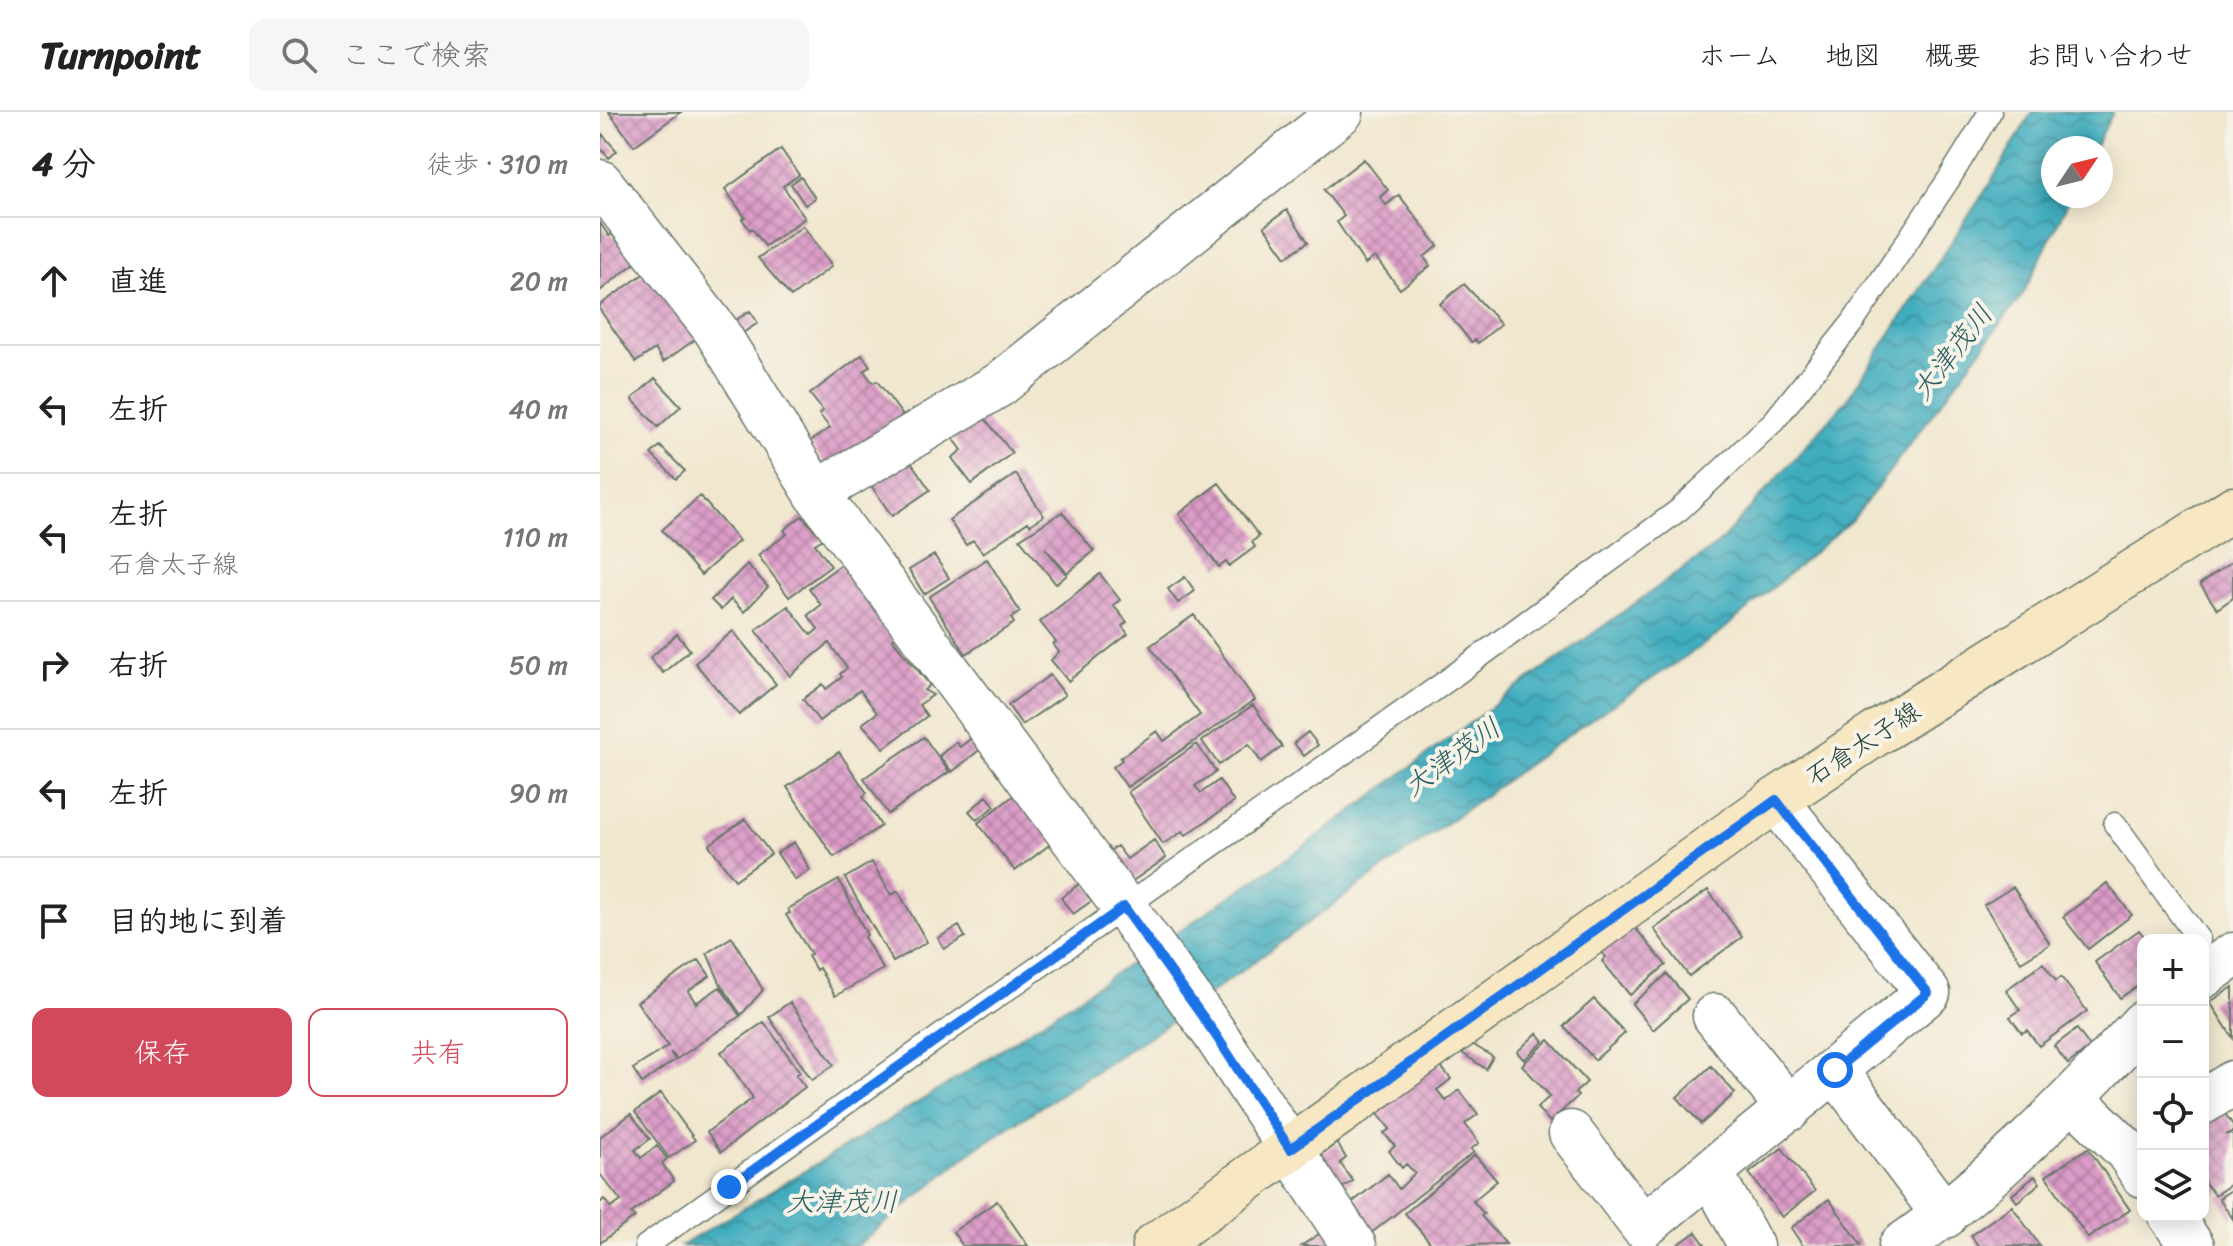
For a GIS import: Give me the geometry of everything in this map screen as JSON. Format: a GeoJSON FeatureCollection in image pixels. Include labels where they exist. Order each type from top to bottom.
{"type":"FeatureCollection","features":[{"type":"Feature","properties":{"kind":"main road","name":"石倉太子線"},"geometry":{"type":"LineString","coordinates":[[1154,1246],[1776,800],[1887,726],[2233,509]]}},
{"type":"Feature","properties":{"kind":"street"},"geometry":{"type":"LineString","coordinates":[[816,493],[999,385],[1341,112]]}},
{"type":"Feature","properties":{"kind":"street"},"geometry":{"type":"LineString","coordinates":[[600,182],[715,329],[816,493],[1215,1034],[1354,1246]]}},
{"type":"Feature","properties":{"kind":"street"},"geometry":{"type":"LineString","coordinates":[[1571,1133],[1643,1227],[1928,993],[1776,800]]}},
{"type":"Feature","properties":{"kind":"street"},"geometry":{"type":"LineString","coordinates":[[1715,1016],[1789,1109]]}},
{"type":"Feature","properties":{"kind":"street"},"geometry":{"type":"LineString","coordinates":[[1901,1246],[1945,1216],[2073,1099],[2137,1030]]}},
{"type":"Feature","properties":{"kind":"street"},"geometry":{"type":"LineString","coordinates":[[1835,1070],[1945,1216]]}},
{"type":"Feature","properties":{"kind":"street"},"geometry":{"type":"LineString","coordinates":[[2209,1098],[2233,1083]]}},
{"type":"Feature","properties":{"kind":"street"},"geometry":{"type":"LineString","coordinates":[[2073,1099],[2137,1154]]}},
{"type":"Feature","properties":{"kind":"street"},"geometry":{"type":"LineString","coordinates":[[1711,1173],[1751,1246]]}},
{"type":"Feature","properties":{"kind":"street"},"geometry":{"type":"LineString","coordinates":[[2175,1222],[2192,1246]]}},
{"type":"Feature","properties":{"kind":"lane"},"geometry":{"type":"LineString","coordinates":[[646,1246],[1127,911],[1679,510],[1774,421],[1853,322],[1990,112]]}},
{"type":"Feature","properties":{"kind":"lane"},"geometry":{"type":"LineString","coordinates":[[2115,824],[2211,957]]}},
{"type":"Feature","properties":{"kind":"water","name":"大津茂川"},"geometry":{"type":"Polygon","coordinates":[[[2032,112],[2113,112],[2101,136],[2041,136],[2041,208],[2065,208],[2023,294],[1854,518],[1715,637],[1584,724],[1165,1026],[971,1152],[857,1246],[681,1246],[953,1081],[1306,845],[1719,543],[1846,401],[1991,182],[2032,112]]]}},
{"type":"Feature","properties":{"kind":"building"},"geometry":{"type":"Polygon","coordinates":[[[609,112],[681,112],[634,146],[609,112]]]}},
{"type":"Feature","properties":{"kind":"building"},"geometry":{"type":"Polygon","coordinates":[[[602,134],[617,151],[609,158],[600,148],[602,134]]]}},
{"type":"Feature","properties":{"kind":"building"},"geometry":{"type":"Polygon","coordinates":[[[781,149],[799,175],[783,186],[805,218],[765,246],[742,219],[745,217],[725,189],[781,149]]]}},
{"type":"Feature","properties":{"kind":"building"},"geometry":{"type":"Polygon","coordinates":[[[1364,159],[1388,190],[1380,197],[1386,205],[1399,195],[1438,246],[1424,257],[1430,266],[1400,289],[1375,257],[1365,264],[1337,222],[1344,216],[1324,190],[1364,159]]]}},
{"type":"Feature","properties":{"kind":"building"},"geometry":{"type":"Polygon","coordinates":[[[801,177],[815,198],[805,205],[791,184],[801,177]]]}},
{"type":"Feature","properties":{"kind":"building"},"geometry":{"type":"Polygon","coordinates":[[[1287,210],[1308,242],[1286,257],[1264,226],[1287,210]]]}},
{"type":"Feature","properties":{"kind":"building"},"geometry":{"type":"Polygon","coordinates":[[[600,223],[609,236],[612,234],[620,245],[623,244],[636,262],[600,291],[600,223]]]}},
{"type":"Feature","properties":{"kind":"building"},"geometry":{"type":"Polygon","coordinates":[[[803,226],[832,266],[791,297],[758,258],[803,226]]]}},
{"type":"Feature","properties":{"kind":"building"},"geometry":{"type":"Polygon","coordinates":[[[652,268],[696,339],[663,362],[655,349],[636,362],[600,310],[600,305],[652,268]]]}},
{"type":"Feature","properties":{"kind":"building"},"geometry":{"type":"Polygon","coordinates":[[[1464,284],[1501,324],[1478,343],[1475,340],[1471,342],[1440,304],[1464,284]]]}},
{"type":"Feature","properties":{"kind":"building"},"geometry":{"type":"Polygon","coordinates":[[[750,311],[758,323],[735,338],[727,326],[750,311]]]}},
{"type":"Feature","properties":{"kind":"building"},"geometry":{"type":"Polygon","coordinates":[[[862,355],[870,366],[864,371],[873,383],[877,381],[909,424],[833,475],[809,442],[830,428],[819,414],[823,411],[810,394],[862,355]]]}},
{"type":"Feature","properties":{"kind":"building"},"geometry":{"type":"Polygon","coordinates":[[[655,378],[681,406],[658,427],[632,399],[655,378]]]}},
{"type":"Feature","properties":{"kind":"building"},"geometry":{"type":"Polygon","coordinates":[[[976,407],[1012,453],[972,484],[952,458],[962,450],[947,430],[976,407]]]}},
{"type":"Feature","properties":{"kind":"building"},"geometry":{"type":"Polygon","coordinates":[[[660,446],[685,471],[676,479],[651,454],[660,446]]]}},
{"type":"Feature","properties":{"kind":"building"},"geometry":{"type":"Polygon","coordinates":[[[906,455],[930,490],[892,516],[868,481],[906,455]]]}},
{"type":"Feature","properties":{"kind":"building"},"geometry":{"type":"Polygon","coordinates":[[[1016,474],[1044,516],[1030,525],[1028,522],[983,553],[973,540],[966,545],[949,520],[1016,474]]]}},
{"type":"Feature","properties":{"kind":"building"},"geometry":{"type":"Polygon","coordinates":[[[1219,483],[1259,536],[1252,542],[1255,547],[1229,566],[1226,562],[1219,567],[1179,514],[1219,483]]]}},
{"type":"Feature","properties":{"kind":"building"},"geometry":{"type":"Polygon","coordinates":[[[700,496],[739,541],[701,575],[662,530],[700,496]]]}},
{"type":"Feature","properties":{"kind":"building"},"geometry":{"type":"Polygon","coordinates":[[[1062,512],[1094,551],[1067,573],[1045,548],[1067,575],[1056,584],[1020,539],[1062,512]]]}},
{"type":"Feature","properties":{"kind":"building"},"geometry":{"type":"Polygon","coordinates":[[[802,516],[823,539],[815,544],[831,566],[789,597],[758,555],[787,534],[784,530],[802,516]]]}},
{"type":"Feature","properties":{"kind":"building"},"geometry":{"type":"Polygon","coordinates":[[[934,555],[949,578],[924,594],[909,570],[934,555]]]}},
{"type":"Feature","properties":{"kind":"building"},"geometry":{"type":"Polygon","coordinates":[[[987,559],[1020,612],[1011,618],[1014,623],[966,654],[929,597],[987,559]]]}},
{"type":"Feature","properties":{"kind":"building"},"geometry":{"type":"Polygon","coordinates":[[[846,561],[898,635],[892,639],[930,685],[924,690],[933,695],[919,705],[927,716],[884,748],[862,724],[877,713],[860,690],[819,721],[803,699],[823,684],[826,689],[842,677],[840,674],[847,668],[829,643],[790,676],[756,630],[788,606],[811,635],[818,629],[808,615],[821,605],[809,588],[846,561]]]}},
{"type":"Feature","properties":{"kind":"building"},"geometry":{"type":"Polygon","coordinates":[[[2233,561],[2233,598],[2217,609],[2200,584],[2233,561]]]}},
{"type":"Feature","properties":{"kind":"building"},"geometry":{"type":"Polygon","coordinates":[[[747,564],[768,587],[744,612],[731,599],[721,610],[711,600],[747,564]]]}},
{"type":"Feature","properties":{"kind":"building"},"geometry":{"type":"Polygon","coordinates":[[[1100,574],[1120,600],[1113,605],[1127,622],[1122,626],[1128,634],[1068,681],[1051,660],[1059,652],[1053,644],[1056,642],[1040,622],[1100,574]]]}},
{"type":"Feature","properties":{"kind":"building"},"geometry":{"type":"Polygon","coordinates":[[[1185,577],[1195,591],[1178,603],[1168,589],[1185,577]]]}},
{"type":"Feature","properties":{"kind":"building"},"geometry":{"type":"Polygon","coordinates":[[[1194,615],[1255,700],[1127,787],[1113,767],[1122,760],[1120,758],[1157,731],[1164,741],[1200,715],[1150,646],[1194,615]]]}},
{"type":"Feature","properties":{"kind":"building"},"geometry":{"type":"Polygon","coordinates":[[[733,631],[776,684],[739,715],[695,663],[733,631]]]}},
{"type":"Feature","properties":{"kind":"building"},"geometry":{"type":"Polygon","coordinates":[[[677,634],[690,650],[663,673],[650,658],[677,634]]]}},
{"type":"Feature","properties":{"kind":"building"},"geometry":{"type":"Polygon","coordinates":[[[1050,675],[1065,695],[1022,725],[1008,705],[1050,675]]]}},
{"type":"Feature","properties":{"kind":"building"},"geometry":{"type":"Polygon","coordinates":[[[1253,705],[1282,747],[1261,762],[1249,744],[1219,765],[1202,741],[1253,705]]]}},
{"type":"Feature","properties":{"kind":"building"},"geometry":{"type":"Polygon","coordinates":[[[1308,732],[1318,745],[1304,756],[1294,743],[1308,732]]]}},
{"type":"Feature","properties":{"kind":"building"},"geometry":{"type":"Polygon","coordinates":[[[974,736],[983,747],[952,772],[939,756],[956,742],[960,747],[974,736]]]}},
{"type":"Feature","properties":{"kind":"building"},"geometry":{"type":"Polygon","coordinates":[[[924,737],[949,772],[888,814],[864,778],[924,737]]]}},
{"type":"Feature","properties":{"kind":"building"},"geometry":{"type":"Polygon","coordinates":[[[1197,744],[1216,772],[1195,786],[1201,793],[1219,780],[1234,802],[1186,835],[1183,831],[1163,844],[1128,792],[1197,744]]]}},
{"type":"Feature","properties":{"kind":"building"},"geometry":{"type":"Polygon","coordinates":[[[839,752],[867,793],[863,796],[881,826],[834,857],[787,787],[839,752]]]}},
{"type":"Feature","properties":{"kind":"building"},"geometry":{"type":"Polygon","coordinates":[[[1021,790],[1057,839],[1015,871],[978,823],[1021,790]]]}},
{"type":"Feature","properties":{"kind":"building"},"geometry":{"type":"Polygon","coordinates":[[[987,796],[995,806],[977,820],[969,811],[987,796]]]}},
{"type":"Feature","properties":{"kind":"building"},"geometry":{"type":"Polygon","coordinates":[[[745,819],[771,854],[735,880],[709,845],[745,819]]]}},
{"type":"Feature","properties":{"kind":"building"},"geometry":{"type":"Polygon","coordinates":[[[1154,840],[1166,858],[1128,884],[1108,852],[1117,846],[1127,859],[1154,840]]]}},
{"type":"Feature","properties":{"kind":"building"},"geometry":{"type":"Polygon","coordinates":[[[794,842],[810,870],[795,880],[777,853],[794,842]]]}},
{"type":"Feature","properties":{"kind":"building"},"geometry":{"type":"Polygon","coordinates":[[[872,862],[891,895],[898,891],[927,942],[893,962],[845,878],[872,862]]]}},
{"type":"Feature","properties":{"kind":"building"},"geometry":{"type":"Polygon","coordinates":[[[839,880],[867,935],[864,937],[883,969],[835,996],[819,968],[816,970],[808,956],[811,954],[786,915],[790,913],[788,909],[839,880]]]}},
{"type":"Feature","properties":{"kind":"building"},"geometry":{"type":"Polygon","coordinates":[[[1084,880],[1097,897],[1073,914],[1061,898],[1084,880]]]}},
{"type":"Feature","properties":{"kind":"building"},"geometry":{"type":"Polygon","coordinates":[[[2107,883],[2132,915],[2088,949],[2063,917],[2107,883]]]}},
{"type":"Feature","properties":{"kind":"building"},"geometry":{"type":"Polygon","coordinates":[[[2013,887],[2050,944],[2021,962],[1984,905],[2013,887]]]}},
{"type":"Feature","properties":{"kind":"building"},"geometry":{"type":"Polygon","coordinates":[[[1708,890],[1742,937],[1689,976],[1654,929],[1708,890]]]}},
{"type":"Feature","properties":{"kind":"building"},"geometry":{"type":"Polygon","coordinates":[[[1632,924],[1666,965],[1630,995],[1602,961],[1606,957],[1600,950],[1632,924]]]}},
{"type":"Feature","properties":{"kind":"building"},"geometry":{"type":"Polygon","coordinates":[[[959,926],[965,937],[944,949],[938,938],[959,926]]]}},
{"type":"Feature","properties":{"kind":"building"},"geometry":{"type":"Polygon","coordinates":[[[2139,930],[2142,934],[2137,934],[2137,986],[2120,998],[2095,962],[2139,930]]]}},
{"type":"Feature","properties":{"kind":"building"},"geometry":{"type":"Polygon","coordinates":[[[732,937],[763,990],[741,1015],[721,985],[707,953],[732,937]]]}},
{"type":"Feature","properties":{"kind":"building"},"geometry":{"type":"Polygon","coordinates":[[[699,960],[710,976],[688,991],[696,1003],[720,987],[740,1016],[677,1059],[670,1052],[675,1060],[642,1083],[633,1069],[668,1046],[637,1002],[699,960]]]}},
{"type":"Feature","properties":{"kind":"building"},"geometry":{"type":"Polygon","coordinates":[[[2043,963],[2056,981],[2061,977],[2087,1011],[2039,1046],[2027,1030],[2022,1033],[2010,1017],[2020,1010],[2006,990],[2043,963]]]}},
{"type":"Feature","properties":{"kind":"building"},"geometry":{"type":"Polygon","coordinates":[[[1667,974],[1688,999],[1653,1030],[1632,1004],[1667,974]]]}},
{"type":"Feature","properties":{"kind":"building"},"geometry":{"type":"Polygon","coordinates":[[[2233,987],[2233,1038],[2210,1002],[2233,987]]]}},
{"type":"Feature","properties":{"kind":"building"},"geometry":{"type":"Polygon","coordinates":[[[1594,999],[1625,1033],[1595,1060],[1564,1026],[1594,999]]]}},
{"type":"Feature","properties":{"kind":"building"},"geometry":{"type":"Polygon","coordinates":[[[790,1002],[834,1065],[812,1080],[769,1017],[790,1002]]]}},
{"type":"Feature","properties":{"kind":"building"},"geometry":{"type":"Polygon","coordinates":[[[764,1022],[800,1072],[796,1075],[805,1087],[721,1152],[707,1132],[753,1098],[721,1052],[764,1022]]]}},
{"type":"Feature","properties":{"kind":"building"},"geometry":{"type":"Polygon","coordinates":[[[2077,1029],[2090,1047],[2068,1064],[2054,1046],[2077,1029]]]}},
{"type":"Feature","properties":{"kind":"building"},"geometry":{"type":"Polygon","coordinates":[[[1537,1033],[1544,1041],[1524,1060],[1517,1052],[1537,1033]]]}},
{"type":"Feature","properties":{"kind":"building"},"geometry":{"type":"Polygon","coordinates":[[[1549,1040],[1587,1082],[1575,1093],[1578,1096],[1550,1122],[1537,1108],[1550,1096],[1522,1065],[1549,1040]]]}},
{"type":"Feature","properties":{"kind":"building"},"geometry":{"type":"Polygon","coordinates":[[[1469,1042],[1493,1057],[1486,1069],[1462,1053],[1469,1042]]]}},
{"type":"Feature","properties":{"kind":"building"},"geometry":{"type":"Polygon","coordinates":[[[1434,1058],[1451,1079],[1437,1090],[1446,1101],[1459,1090],[1478,1114],[1465,1124],[1479,1143],[1471,1149],[1474,1152],[1365,1238],[1349,1205],[1388,1174],[1399,1189],[1415,1173],[1406,1164],[1402,1168],[1389,1151],[1395,1146],[1384,1133],[1390,1129],[1374,1109],[1434,1058]]]}},
{"type":"Feature","properties":{"kind":"building"},"geometry":{"type":"Polygon","coordinates":[[[1711,1066],[1735,1093],[1701,1124],[1677,1097],[1711,1066]]]}},
{"type":"Feature","properties":{"kind":"building"},"geometry":{"type":"Polygon","coordinates":[[[661,1093],[695,1140],[669,1158],[635,1112],[661,1093]]]}},
{"type":"Feature","properties":{"kind":"building"},"geometry":{"type":"Polygon","coordinates":[[[2223,1111],[2233,1125],[2233,1131],[2226,1135],[2233,1132],[2233,1183],[2215,1195],[2209,1188],[2209,1123],[2223,1111]]]}},
{"type":"Feature","properties":{"kind":"building"},"geometry":{"type":"Polygon","coordinates":[[[631,1114],[650,1139],[635,1150],[641,1158],[657,1146],[667,1159],[662,1163],[674,1181],[631,1213],[635,1217],[600,1243],[600,1203],[604,1199],[611,1208],[621,1201],[600,1174],[600,1137],[631,1114]]]}},
{"type":"Feature","properties":{"kind":"building"},"geometry":{"type":"Polygon","coordinates":[[[1337,1143],[1346,1158],[1340,1163],[1353,1181],[1335,1193],[1312,1161],[1337,1143]]]}},
{"type":"Feature","properties":{"kind":"building"},"geometry":{"type":"Polygon","coordinates":[[[1782,1148],[1815,1191],[1782,1217],[1749,1173],[1782,1148]]]}},
{"type":"Feature","properties":{"kind":"building"},"geometry":{"type":"Polygon","coordinates":[[[2088,1148],[2130,1210],[2088,1238],[2046,1176],[2088,1148]]]}},
{"type":"Feature","properties":{"kind":"building"},"geometry":{"type":"Polygon","coordinates":[[[1475,1155],[1497,1181],[1473,1201],[1484,1214],[1481,1216],[1506,1244],[1433,1246],[1405,1213],[1475,1155]]]}},
{"type":"Feature","properties":{"kind":"building"},"geometry":{"type":"Polygon","coordinates":[[[2035,1176],[2040,1183],[2017,1202],[2012,1195],[2035,1176]]]}},
{"type":"Feature","properties":{"kind":"building"},"geometry":{"type":"Polygon","coordinates":[[[2233,1189],[2233,1219],[2219,1198],[2233,1189]]]}},
{"type":"Feature","properties":{"kind":"building"},"geometry":{"type":"Polygon","coordinates":[[[1829,1199],[1862,1246],[1803,1246],[1791,1228],[1829,1199]]]}},
{"type":"Feature","properties":{"kind":"building"},"geometry":{"type":"Polygon","coordinates":[[[997,1201],[1028,1246],[963,1246],[953,1232],[997,1201]]]}},
{"type":"Feature","properties":{"kind":"building"},"geometry":{"type":"Polygon","coordinates":[[[2012,1206],[2040,1246],[1978,1246],[1971,1235],[2012,1206]]]}},
{"type":"Feature","properties":{"kind":"building"},"geometry":{"type":"Polygon","coordinates":[[[1328,1228],[1340,1246],[1301,1246],[1328,1228]]]}},
{"type":"Feature","properties":{"kind":"building"},"geometry":{"type":"Polygon","coordinates":[[[1696,1232],[1706,1246],[1676,1246],[1696,1232]]]}},
{"type":"Feature","properties":{"kind":"route"},"geometry":{"type":"LineString","coordinates":[[729,1187],[1124,907],[1215,1034],[1290,1149],[1776,800],[1928,993],[1835,1070]]}}]}
